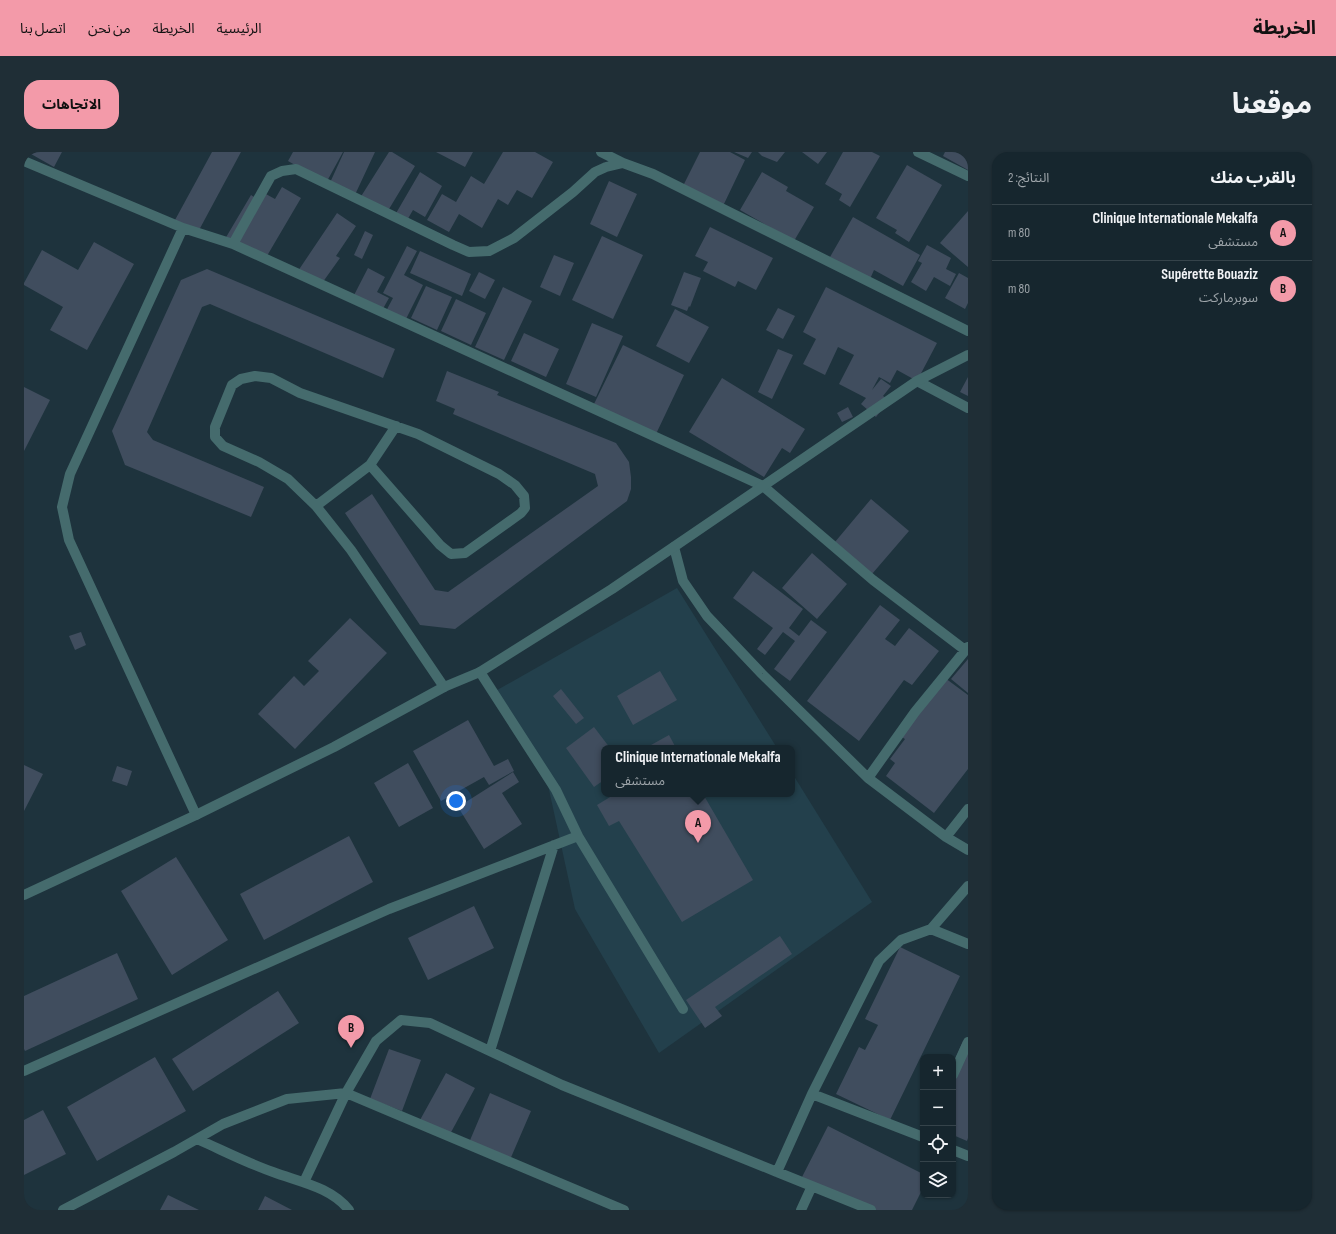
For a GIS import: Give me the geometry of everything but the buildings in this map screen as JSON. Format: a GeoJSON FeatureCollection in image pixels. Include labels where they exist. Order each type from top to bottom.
{"type":"FeatureCollection","features":[{"type":"Feature","properties":{"kind":"street"},"geometry":{"type":"LineString","coordinates":[[601,152],[623,163],[653,174],[968,331]]}},
{"type":"Feature","properties":{"kind":"street"},"geometry":{"type":"LineString","coordinates":[[918,152],[968,176]]}},
{"type":"Feature","properties":{"kind":"street"},"geometry":{"type":"LineString","coordinates":[[24,160],[183,228],[233,244],[763,486],[873,580],[967,648],[914,712],[868,778]]}},
{"type":"Feature","properties":{"kind":"street"},"geometry":{"type":"LineString","coordinates":[[233,244],[271,176],[282,171],[296,169],[453,246],[469,252],[489,251],[514,238],[573,192],[595,172],[623,163]]}},
{"type":"Feature","properties":{"kind":"street"},"geometry":{"type":"LineString","coordinates":[[183,228],[70,474],[62,507],[69,540],[196,815]]}},
{"type":"Feature","properties":{"kind":"street"},"geometry":{"type":"LineString","coordinates":[[24,895],[196,815],[334,747],[444,687],[480,672],[612,589],[917,382],[968,355]]}},
{"type":"Feature","properties":{"kind":"street"},"geometry":{"type":"LineString","coordinates":[[370,465],[440,545],[451,554],[465,553],[521,513],[525,508],[524,496],[515,485],[499,474],[418,434],[300,393],[271,378],[255,376],[241,379],[232,385],[215,427],[214,437],[223,446],[259,462],[288,479],[316,506],[350,550],[444,687]]}},
{"type":"Feature","properties":{"kind":"street"},"geometry":{"type":"LineString","coordinates":[[917,382],[968,408]]}},
{"type":"Feature","properties":{"kind":"street"},"geometry":{"type":"LineString","coordinates":[[316,506],[370,465],[396,426]]}},
{"type":"Feature","properties":{"kind":"street"},"geometry":{"type":"LineString","coordinates":[[674,547],[684,581],[707,616],[762,674],[868,778],[946,837],[968,850]]}},
{"type":"Feature","properties":{"kind":"street"},"geometry":{"type":"LineString","coordinates":[[480,672],[556,790],[578,836],[683,1009]]}},
{"type":"Feature","properties":{"kind":"street"},"geometry":{"type":"LineString","coordinates":[[946,837],[968,809]]}},
{"type":"Feature","properties":{"kind":"street"},"geometry":{"type":"LineString","coordinates":[[24,1071],[388,908],[578,836]]}},
{"type":"Feature","properties":{"kind":"street"},"geometry":{"type":"LineString","coordinates":[[490,1051],[554,846]]}},
{"type":"Feature","properties":{"kind":"street"},"geometry":{"type":"LineString","coordinates":[[777,1172],[812,1094],[879,962],[901,940],[931,929],[968,886]]}},
{"type":"Feature","properties":{"kind":"street"},"geometry":{"type":"LineString","coordinates":[[931,929],[968,944]]}},
{"type":"Feature","properties":{"kind":"street"},"geometry":{"type":"LineString","coordinates":[[304,1182],[346,1093],[376,1041],[401,1020],[430,1023],[562,1085],[871,1210]]}},
{"type":"Feature","properties":{"kind":"street"},"geometry":{"type":"LineString","coordinates":[[956,1068],[968,1042]]}},
{"type":"Feature","properties":{"kind":"street"},"geometry":{"type":"LineString","coordinates":[[63,1210],[223,1124],[287,1100],[346,1093],[624,1210]]}},
{"type":"Feature","properties":{"kind":"street"},"geometry":{"type":"LineString","coordinates":[[812,1094],[920,1136]]}},
{"type":"Feature","properties":{"kind":"street"},"geometry":{"type":"LineString","coordinates":[[197,1139],[273,1172],[316,1186],[344,1203],[349,1210]]}},
{"type":"Feature","properties":{"kind":"street"},"geometry":{"type":"LineString","coordinates":[[956,1151],[968,1156]]}},
{"type":"Feature","properties":{"kind":"street"},"geometry":{"type":"LineString","coordinates":[[801,1210],[812,1186]]}},
{"type":"Feature","properties":{"kind":"shaded area"},"geometry":{"type":"Polygon","coordinates":[[[677,588],[775,745],[601,745],[601,797],[795,797],[795,778],[872,902],[659,1053],[575,909],[548,785],[492,693],[677,588]]]}},
{"type":"Feature","properties":{"kind":"place","name":"Clinique Internationale Mekalfa"},"geometry":{"type":"Point","coordinates":[698,843]}},
{"type":"Feature","properties":{"kind":"place","name":"Supérette Bouaziz"},"geometry":{"type":"Point","coordinates":[351,1048]}}]}
